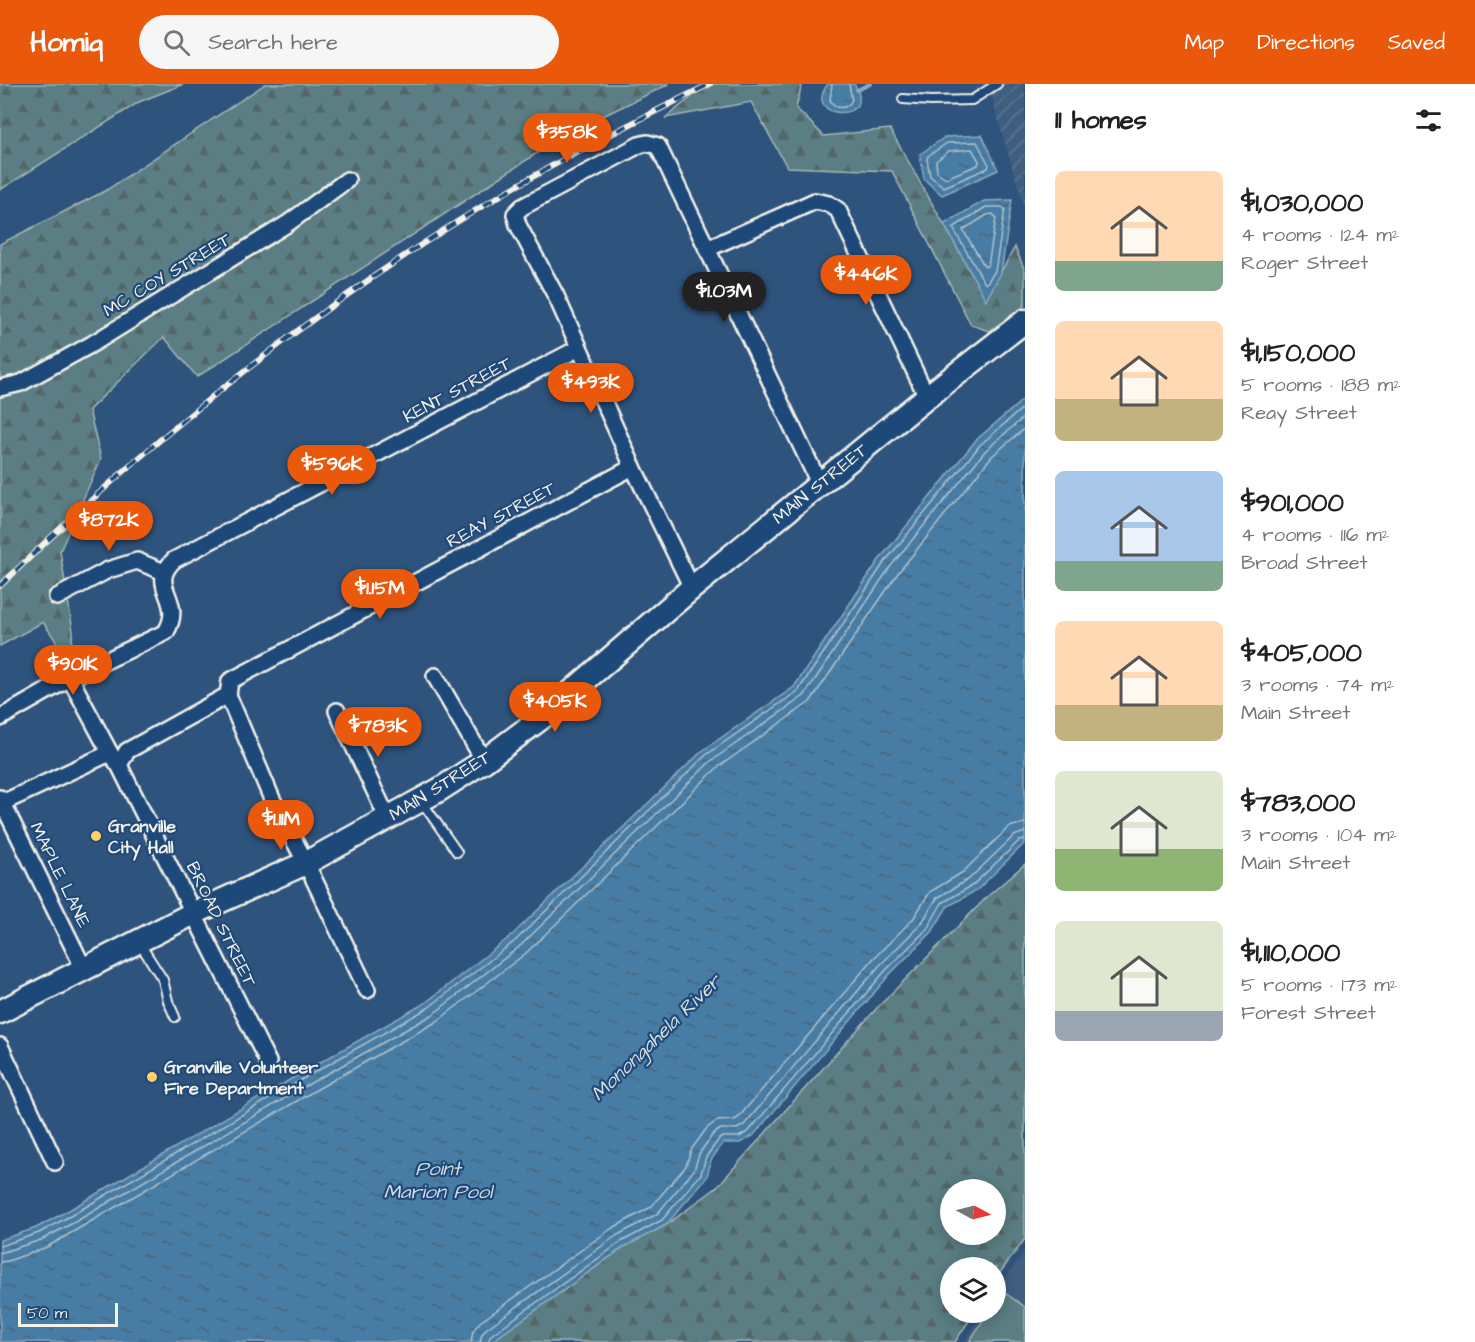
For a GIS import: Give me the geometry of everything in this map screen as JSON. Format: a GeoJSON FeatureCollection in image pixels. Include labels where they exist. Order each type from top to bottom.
{"type":"FeatureCollection","features":[{"type":"Feature","properties":{"kind":"main road","name":"MAIN STREET"},"geometry":{"type":"LineString","coordinates":[[0,1012],[194,913],[306,863],[388,819],[484,761],[540,719],[692,588],[927,397],[1025,321]]}},
{"type":"Feature","properties":{"kind":"street"},"geometry":{"type":"LineString","coordinates":[[692,588],[633,467],[556,296],[518,225],[515,214],[522,207],[639,145],[647,143],[658,146],[820,485]]}},
{"type":"Feature","properties":{"kind":"street","name":"MC COY STREET"},"geometry":{"type":"LineString","coordinates":[[0,388],[21,382],[92,344],[287,224],[347,180]]}},
{"type":"Feature","properties":{"kind":"street"},"geometry":{"type":"LineString","coordinates":[[707,249],[815,201],[829,204],[838,210],[927,397]]}},
{"type":"Feature","properties":{"kind":"street","name":"KENT STREET"},"geometry":{"type":"LineString","coordinates":[[164,572],[174,560],[579,348]]}},
{"type":"Feature","properties":{"kind":"street","name":"REAY STREET"},"geometry":{"type":"LineString","coordinates":[[119,765],[127,751],[228,695],[230,681],[633,467]]}},
{"type":"Feature","properties":{"kind":"street"},"geometry":{"type":"LineString","coordinates":[[0,718],[70,678],[166,632],[173,613],[162,578],[164,572],[137,561],[108,570],[57,597]]}},
{"type":"Feature","properties":{"kind":"street"},"geometry":{"type":"LineString","coordinates":[[435,676],[484,761]]}},
{"type":"Feature","properties":{"kind":"street","name":"BROAD STREET"},"geometry":{"type":"LineString","coordinates":[[70,678],[110,753],[119,765],[268,1062]]}},
{"type":"Feature","properties":{"kind":"street"},"geometry":{"type":"LineString","coordinates":[[228,695],[272,799],[306,863],[367,990]]}},
{"type":"Feature","properties":{"kind":"street"},"geometry":{"type":"LineString","coordinates":[[337,711],[388,819]]}},
{"type":"Feature","properties":{"kind":"street"},"geometry":{"type":"LineString","coordinates":[[1,802],[110,753]]}},
{"type":"Feature","properties":{"kind":"street","name":"MAPLE LANE"},"geometry":{"type":"LineString","coordinates":[[1,802],[84,969]]}},
{"type":"Feature","properties":{"kind":"street"},"geometry":{"type":"LineString","coordinates":[[0,1046],[55,1162]]}},
{"type":"Feature","properties":{"kind":"lane"},"geometry":{"type":"LineString","coordinates":[[903,99],[972,100],[997,84]]}},
{"type":"Feature","properties":{"kind":"lane"},"geometry":{"type":"LineString","coordinates":[[421,800],[457,852]]}},
{"type":"Feature","properties":{"kind":"lane"},"geometry":{"type":"LineString","coordinates":[[139,942],[163,980],[175,1017]]}},
{"type":"Feature","properties":{"kind":"shaded area"},"geometry":{"type":"Polygon","coordinates":[[[991,84],[1025,84],[1025,210],[994,106],[991,84]]]}},
{"type":"Feature","properties":{"kind":"shaded area"},"geometry":{"type":"Polygon","coordinates":[[[1025,1251],[1025,1342],[964,1342],[976,1323],[1006,1323],[1006,1277],[1025,1251]]]}},
{"type":"Feature","properties":{"kind":"green space"},"geometry":{"type":"Polygon","coordinates":[[[0,84],[184,84],[139,102],[0,190],[0,84]]]}},
{"type":"Feature","properties":{"kind":"green space"},"geometry":{"type":"Polygon","coordinates":[[[265,84],[669,84],[566,134],[197,377],[164,337],[89,410],[101,459],[60,551],[73,631],[69,660],[43,622],[0,646],[0,244],[105,191],[265,84]]]}},
{"type":"Feature","properties":{"kind":"green space"},"geometry":{"type":"Polygon","coordinates":[[[713,84],[802,84],[796,108],[824,136],[890,129],[986,299],[1015,247],[1025,271],[1025,304],[1023,307],[989,331],[971,325],[892,171],[787,167],[751,102],[665,118],[703,88],[713,84]]]}},
{"type":"Feature","properties":{"kind":"green space"},"geometry":{"type":"Polygon","coordinates":[[[1025,864],[1025,1239],[1006,1265],[1006,1257],[940,1257],[940,1323],[967,1323],[955,1342],[491,1342],[624,1247],[666,1225],[716,1188],[877,1008],[988,896],[1025,864]]]}},
{"type":"Feature","properties":{"kind":"green space"},"geometry":{"type":"Polygon","coordinates":[[[1006,1294],[1025,1307],[1025,1342],[969,1342],[981,1323],[1006,1323],[1006,1294]]]}},
{"type":"Feature","properties":{"kind":"water"},"geometry":{"type":"Polygon","coordinates":[[[828,84],[854,84],[859,97],[857,106],[850,111],[831,111],[824,105],[822,96],[828,84]]]}},
{"type":"Feature","properties":{"kind":"water"},"geometry":{"type":"Polygon","coordinates":[[[982,135],[998,170],[942,195],[924,179],[920,154],[945,137],[982,135]]]}},
{"type":"Feature","properties":{"kind":"water"},"geometry":{"type":"Polygon","coordinates":[[[1012,200],[1001,273],[986,300],[944,224],[984,201],[1012,200]]]}},
{"type":"Feature","properties":{"kind":"water","name":"Point Marion Pool"},"geometry":{"type":"Polygon","coordinates":[[[1025,398],[1025,843],[977,890],[947,907],[932,932],[890,974],[753,1136],[740,1143],[723,1143],[711,1160],[707,1177],[666,1225],[624,1247],[491,1342],[0,1342],[0,1240],[36,1228],[69,1210],[425,1003],[511,936],[702,751],[794,687],[879,560],[976,440],[1025,398]]]}},
{"type":"Feature","properties":{"kind":"waterway"},"geometry":{"type":"LineString","coordinates":[[857,90],[870,84]]}},
{"type":"Feature","properties":{"kind":"railway"},"geometry":{"type":"LineString","coordinates":[[0,586],[117,477],[241,374],[305,325],[438,234],[506,192],[607,136],[710,84]]}},
{"type":"Feature","properties":{"kind":"place","name":"Granville City Hall"},"geometry":{"type":"Point","coordinates":[96,836]}},
{"type":"Feature","properties":{"kind":"place","name":"Granville Volunteer Fire Department"},"geometry":{"type":"Point","coordinates":[152,1077]}},
{"type":"Feature","properties":{"kind":"water label","name":"Monongahela River"},"geometry":{"type":"Point","coordinates":[656,1038]}}]}
